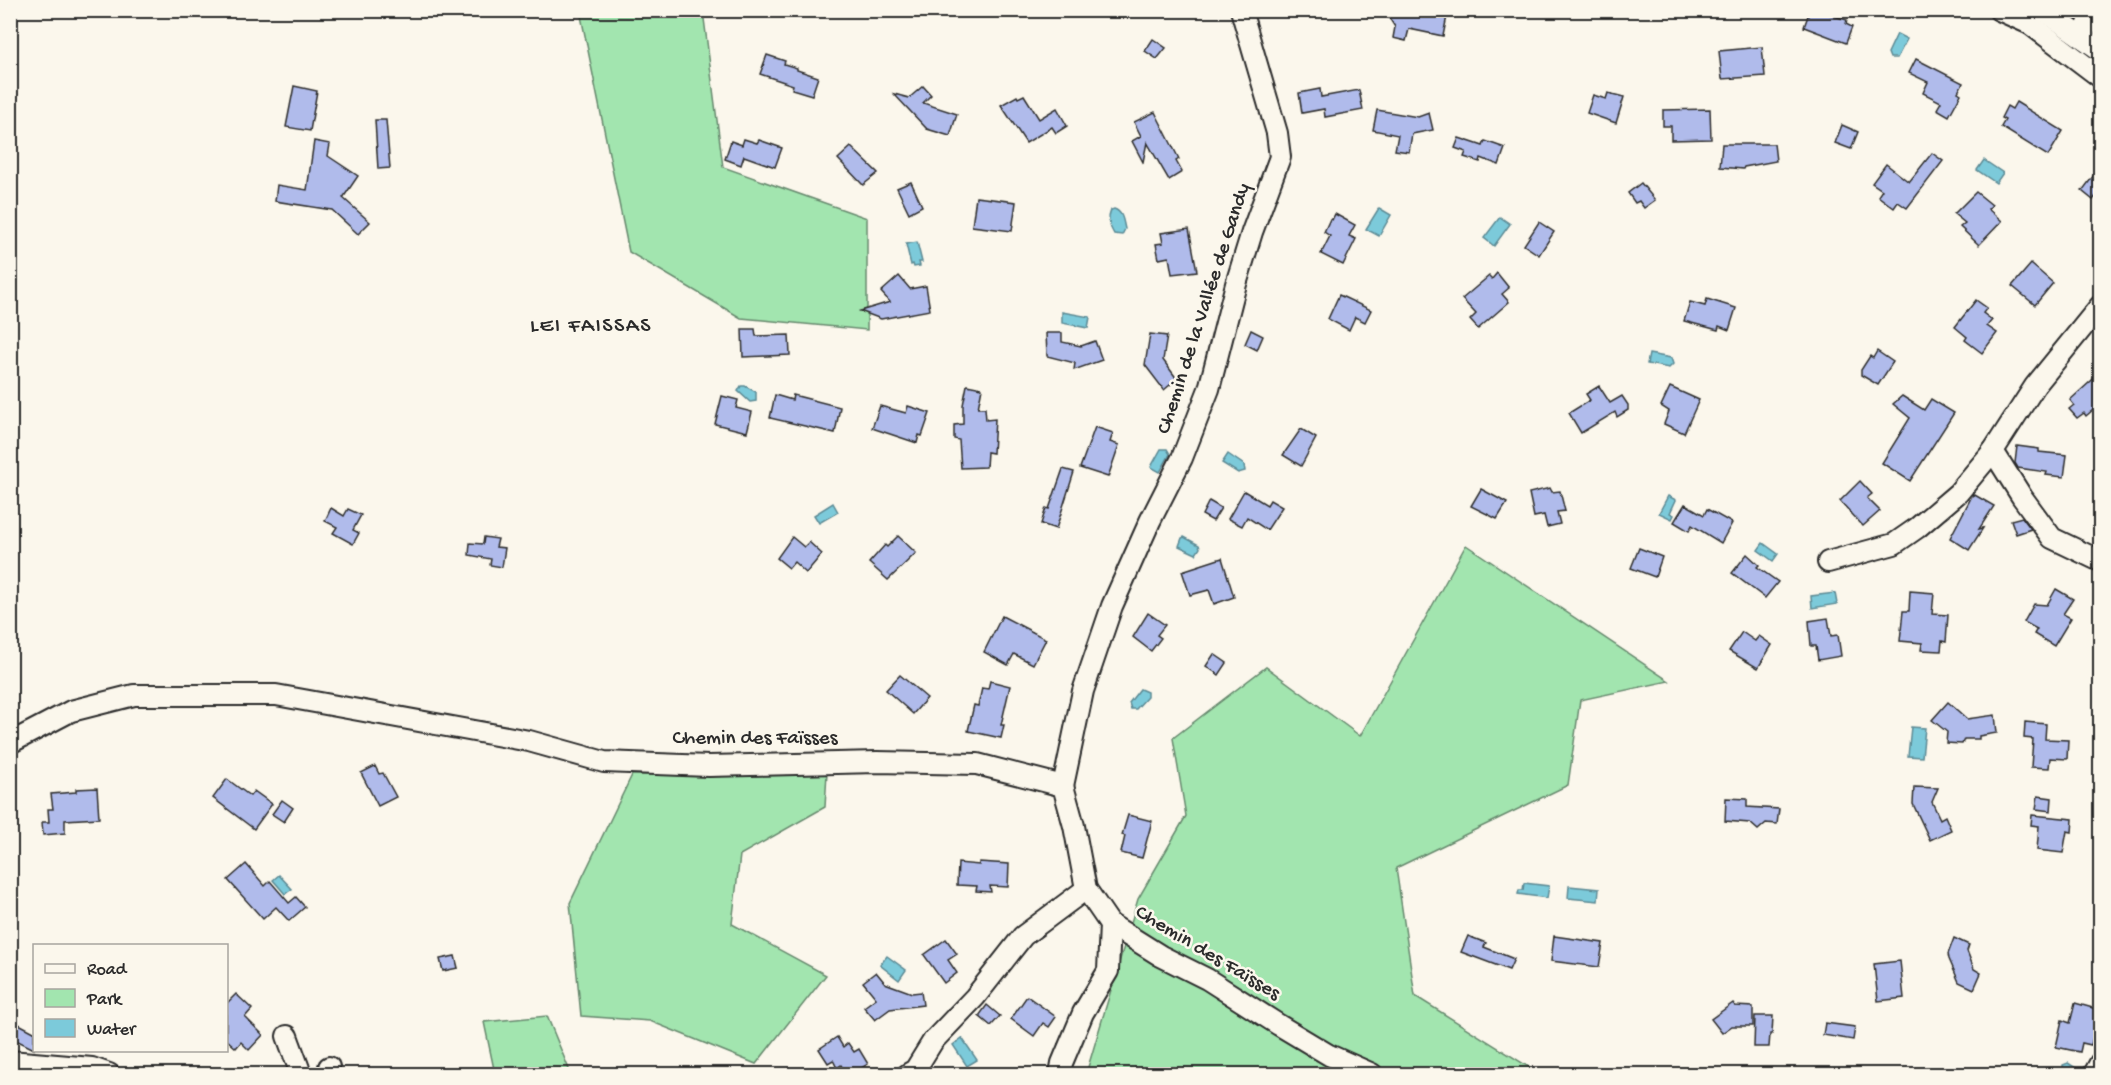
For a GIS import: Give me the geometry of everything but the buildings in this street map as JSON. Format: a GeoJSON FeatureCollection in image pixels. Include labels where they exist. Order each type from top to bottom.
{"type":"FeatureCollection","features":[{"type":"Feature","properties":{"kind":"street","name":"Chemin de la Vallée de Gandy"},"geometry":{"type":"LineString","coordinates":[[1063,786],[1083,690],[1112,606],[1150,521],[1182,458],[1209,389],[1251,232],[1280,157],[1277,133],[1241,10]]}},
{"type":"Feature","properties":{"kind":"street"},"geometry":{"type":"LineString","coordinates":[[2000,10],[2030,24],[2100,77]]}},
{"type":"Feature","properties":{"kind":"street"},"geometry":{"type":"LineString","coordinates":[[2043,10],[2092,34]]}},
{"type":"Feature","properties":{"kind":"street"},"geometry":{"type":"LineString","coordinates":[[2093,10],[2092,34],[2100,50]]}},
{"type":"Feature","properties":{"kind":"street"},"geometry":{"type":"LineString","coordinates":[[2093,10],[2100,15]]}},
{"type":"Feature","properties":{"kind":"street"},"geometry":{"type":"LineString","coordinates":[[1828,562],[1894,544],[1917,528],[1958,493],[1993,451],[2035,386],[2100,306]]}},
{"type":"Feature","properties":{"kind":"street"},"geometry":{"type":"LineString","coordinates":[[1993,451],[2022,497],[2052,538],[2100,561]]}},
{"type":"Feature","properties":{"kind":"street","name":"Chemin des Faïsses"},"geometry":{"type":"LineString","coordinates":[[10,743],[71,711],[134,694],[276,694],[529,741],[604,762],[709,766],[877,762],[977,764],[1063,786],[1074,826],[1086,889],[1110,924],[1161,956],[1207,979],[1329,1054],[1372,1074]]}},
{"type":"Feature","properties":{"kind":"street"},"geometry":{"type":"LineString","coordinates":[[908,1074],[915,1070],[933,1041],[975,997],[1023,936],[1086,889]]}},
{"type":"Feature","properties":{"kind":"street"},"geometry":{"type":"LineString","coordinates":[[1060,1074],[1062,1063],[1083,1013],[1108,971],[1110,924]]}},
{"type":"Feature","properties":{"kind":"street"},"geometry":{"type":"LineString","coordinates":[[287,1036],[301,1074]]}},
{"type":"Feature","properties":{"kind":"street"},"geometry":{"type":"LineString","coordinates":[[10,1061],[92,1068],[110,1074]]}},
{"type":"Feature","properties":{"kind":"street"},"geometry":{"type":"LineString","coordinates":[[2094,1074],[2100,1063]]}},
{"type":"Feature","properties":{"kind":"green space"},"geometry":{"type":"Polygon","coordinates":[[[580,11],[703,11],[723,167],[867,218],[867,330],[741,318],[629,252],[580,11]]]}},
{"type":"Feature","properties":{"kind":"green space"},"geometry":{"type":"Polygon","coordinates":[[[1466,545],[1669,681],[1580,700],[1568,785],[1396,868],[1415,996],[1540,1074],[1086,1074],[1138,899],[1186,816],[1173,738],[1266,667],[1360,736],[1466,545]]]}},
{"type":"Feature","properties":{"kind":"green space"},"geometry":{"type":"Polygon","coordinates":[[[827,773],[825,807],[740,855],[732,924],[826,975],[756,1064],[650,1021],[581,1016],[570,903],[632,775],[827,773]]]}},
{"type":"Feature","properties":{"kind":"green space"},"geometry":{"type":"Polygon","coordinates":[[[547,1016],[571,1074],[495,1074],[484,1022],[547,1016]]]}},
{"type":"Feature","properties":{"kind":"water"},"geometry":{"type":"Polygon","coordinates":[[[1897,34],[1907,39],[1897,58],[1890,58],[1888,53],[1897,34]]]}},
{"type":"Feature","properties":{"kind":"water"},"geometry":{"type":"Polygon","coordinates":[[[1984,160],[2003,173],[1996,183],[1977,170],[1984,160]]]}},
{"type":"Feature","properties":{"kind":"water"},"geometry":{"type":"Polygon","coordinates":[[[1379,208],[1391,215],[1379,236],[1366,229],[1379,208]]]}},
{"type":"Feature","properties":{"kind":"water"},"geometry":{"type":"Polygon","coordinates":[[[1114,209],[1119,212],[1123,220],[1125,229],[1122,235],[1114,234],[1110,225],[1110,213],[1114,209]]]}},
{"type":"Feature","properties":{"kind":"water"},"geometry":{"type":"Polygon","coordinates":[[[1500,217],[1510,224],[1494,246],[1484,238],[1500,217]]]}},
{"type":"Feature","properties":{"kind":"water"},"geometry":{"type":"Polygon","coordinates":[[[917,242],[922,262],[919,262],[920,266],[914,267],[913,264],[911,265],[906,244],[917,242]]]}},
{"type":"Feature","properties":{"kind":"water"},"geometry":{"type":"Polygon","coordinates":[[[1062,312],[1090,317],[1088,328],[1062,323],[1062,312]]]}},
{"type":"Feature","properties":{"kind":"water"},"geometry":{"type":"Polygon","coordinates":[[[1649,354],[1671,358],[1673,364],[1669,368],[1647,364],[1649,354]]]}},
{"type":"Feature","properties":{"kind":"water"},"geometry":{"type":"Polygon","coordinates":[[[741,386],[756,392],[756,401],[750,402],[738,391],[741,386]]]}},
{"type":"Feature","properties":{"kind":"water"},"geometry":{"type":"Polygon","coordinates":[[[1161,449],[1167,449],[1170,454],[1160,472],[1151,467],[1161,449]]]}},
{"type":"Feature","properties":{"kind":"water"},"geometry":{"type":"Polygon","coordinates":[[[1228,454],[1244,465],[1245,471],[1238,473],[1222,463],[1228,454]]]}},
{"type":"Feature","properties":{"kind":"water"},"geometry":{"type":"Polygon","coordinates":[[[1668,496],[1676,500],[1670,513],[1674,515],[1672,519],[1659,513],[1668,496]]]}},
{"type":"Feature","properties":{"kind":"water"},"geometry":{"type":"Polygon","coordinates":[[[833,503],[838,512],[819,523],[814,515],[833,503]]]}},
{"type":"Feature","properties":{"kind":"water"},"geometry":{"type":"Polygon","coordinates":[[[1184,537],[1199,545],[1200,548],[1196,554],[1179,546],[1184,537]]]}},
{"type":"Feature","properties":{"kind":"water"},"geometry":{"type":"Polygon","coordinates":[[[1763,543],[1778,554],[1773,561],[1758,550],[1763,543]]]}},
{"type":"Feature","properties":{"kind":"water"},"geometry":{"type":"Polygon","coordinates":[[[1835,593],[1837,604],[1812,608],[1811,596],[1835,593]]]}},
{"type":"Feature","properties":{"kind":"water"},"geometry":{"type":"Polygon","coordinates":[[[1140,689],[1147,692],[1147,697],[1136,709],[1131,709],[1129,703],[1140,689]]]}},
{"type":"Feature","properties":{"kind":"water"},"geometry":{"type":"Polygon","coordinates":[[[1911,727],[1925,728],[1922,757],[1908,756],[1911,727]]]}},
{"type":"Feature","properties":{"kind":"water"},"geometry":{"type":"Polygon","coordinates":[[[279,875],[292,889],[285,894],[273,880],[279,875]]]}},
{"type":"Feature","properties":{"kind":"water"},"geometry":{"type":"Polygon","coordinates":[[[1524,883],[1549,886],[1547,898],[1518,894],[1519,890],[1523,890],[1524,883]]]}},
{"type":"Feature","properties":{"kind":"water"},"geometry":{"type":"Polygon","coordinates":[[[1569,886],[1599,889],[1598,901],[1568,898],[1569,886]]]}},
{"type":"Feature","properties":{"kind":"water"},"geometry":{"type":"Polygon","coordinates":[[[887,956],[906,970],[899,980],[880,965],[887,956]]]}},
{"type":"Feature","properties":{"kind":"water"},"geometry":{"type":"Polygon","coordinates":[[[962,1038],[977,1060],[967,1066],[953,1045],[962,1038]]]}},
{"type":"Feature","properties":{"kind":"water"},"geometry":{"type":"Polygon","coordinates":[[[2068,1063],[2082,1072],[2081,1074],[2069,1074],[2063,1071],[2063,1065],[2068,1063]]]}},
{"type":"Feature","properties":{"kind":"district","name":"LEI FAISSAS"},"geometry":{"type":"Point","coordinates":[591,327]}}]}
